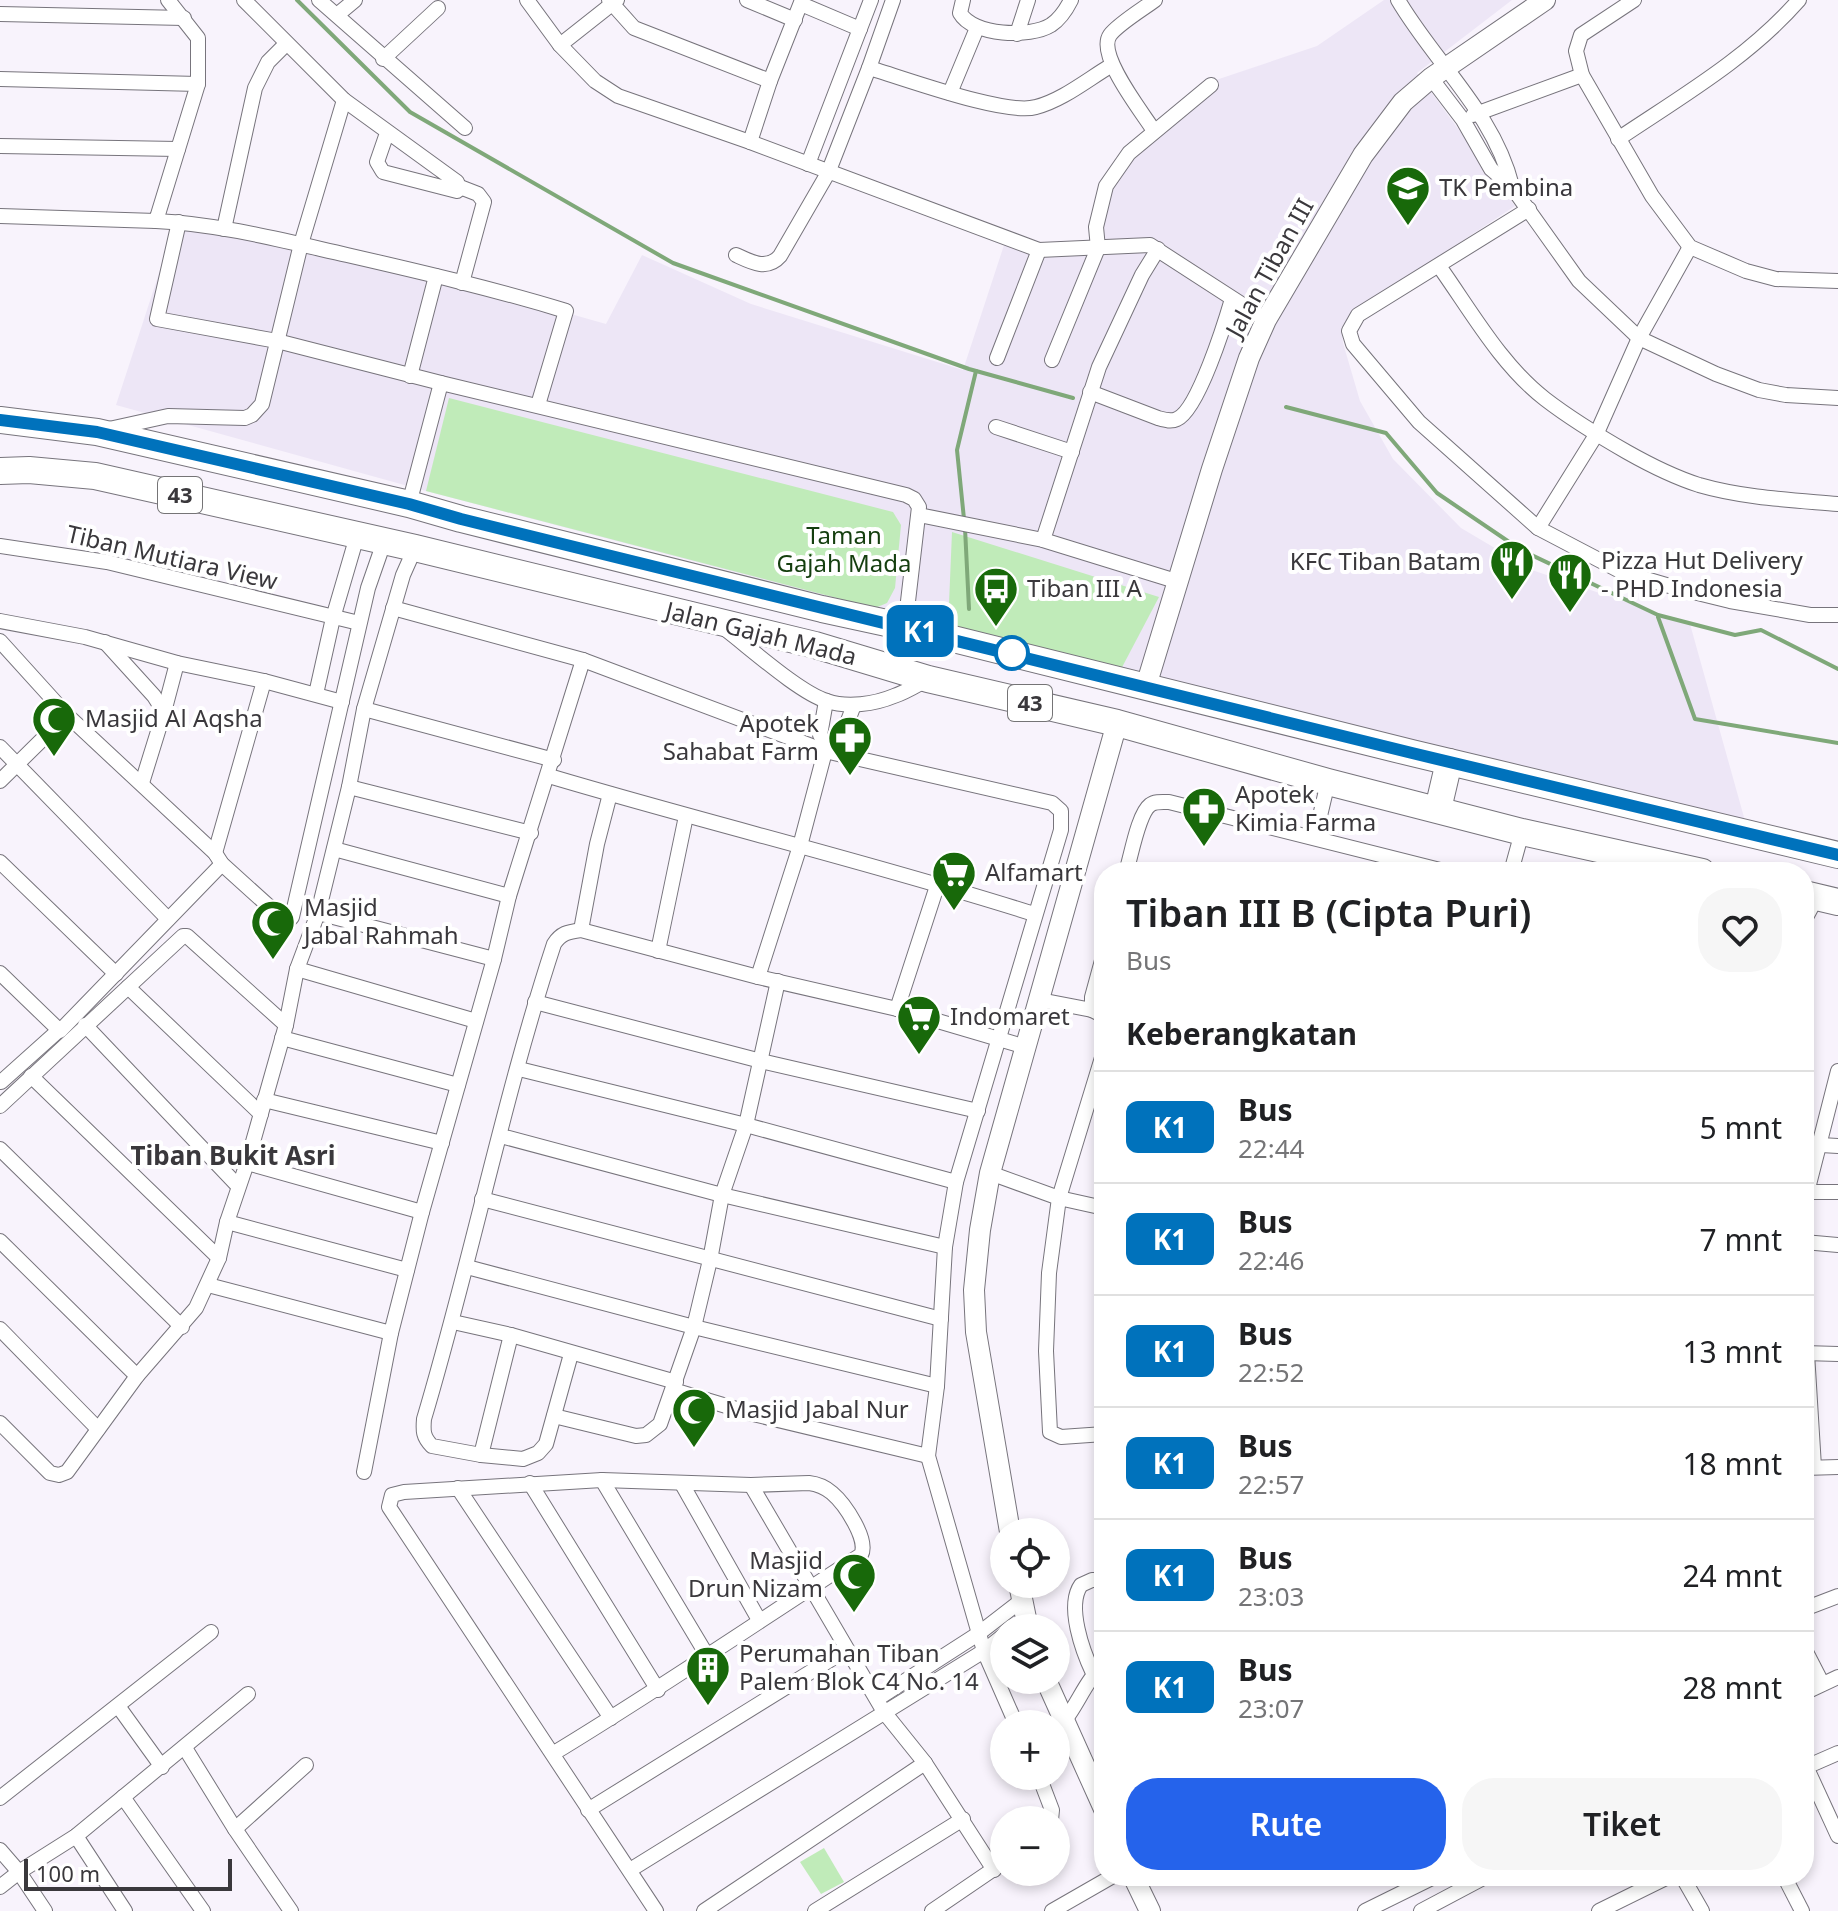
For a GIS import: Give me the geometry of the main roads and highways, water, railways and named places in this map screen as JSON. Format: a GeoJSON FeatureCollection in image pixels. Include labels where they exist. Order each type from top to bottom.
{"type":"FeatureCollection","features":[{"type":"Feature","properties":{"kind":"highway","name":"Jalan Gajah Mada"},"geometry":{"type":"LineString","coordinates":[[0,420],[97,432],[409,504],[822,609],[1838,855]]}},
{"type":"Feature","properties":{"kind":"highway","name":"Jalan Gajah Mada"},"geometry":{"type":"LineString","coordinates":[[0,471],[29,470],[95,476],[357,536],[380,555],[415,548],[815,645],[928,679],[1117,723],[1522,832],[1657,862]]}},
{"type":"Feature","properties":{"kind":"highway"},"geometry":{"type":"LineString","coordinates":[[815,645],[822,609]]}},
{"type":"Feature","properties":{"kind":"highway"},"geometry":{"type":"LineString","coordinates":[[1438,809],[1449,762]]}},
{"type":"Feature","properties":{"kind":"waterway"},"geometry":{"type":"LineString","coordinates":[[297,0],[410,112],[673,263],[969,369],[1073,398]]}},
{"type":"Feature","properties":{"kind":"waterway"},"geometry":{"type":"LineString","coordinates":[[964,519],[957,450],[976,371]]}},
{"type":"Feature","properties":{"kind":"waterway"},"geometry":{"type":"LineString","coordinates":[[1286,407],[1386,433],[1437,493],[1521,550],[1658,615],[1735,635],[1761,630],[1838,669]]}},
{"type":"Feature","properties":{"kind":"waterway"},"geometry":{"type":"LineString","coordinates":[[965,528],[969,609]]}},
{"type":"Feature","properties":{"kind":"waterway"},"geometry":{"type":"LineString","coordinates":[[1658,617],[1695,719],[1838,743]]}},
{"type":"Feature","properties":{"kind":"place","name":"TK Pembina"},"geometry":{"type":"Point","coordinates":[1408,227]}},
{"type":"Feature","properties":{"kind":"place","name":"KFC Tiban Batam"},"geometry":{"type":"Point","coordinates":[1512,601]}},
{"type":"Feature","properties":{"kind":"place","name":"Pizza Hut Delivery - PHD Indonesia"},"geometry":{"type":"Point","coordinates":[1570,614]}},
{"type":"Feature","properties":{"kind":"place","name":"Tiban III A"},"geometry":{"type":"Point","coordinates":[996,628]}},
{"type":"Feature","properties":{"kind":"place","name":"Masjid Al Aqsha"},"geometry":{"type":"Point","coordinates":[54,758]}},
{"type":"Feature","properties":{"kind":"place","name":"Apotek Sahabat Farm"},"geometry":{"type":"Point","coordinates":[850,777]}},
{"type":"Feature","properties":{"kind":"place","name":"Apotek Kimia Farma"},"geometry":{"type":"Point","coordinates":[1204,848]}},
{"type":"Feature","properties":{"kind":"place","name":"Alfamart"},"geometry":{"type":"Point","coordinates":[954,912]}},
{"type":"Feature","properties":{"kind":"place","name":"Masjid Jabal Rahmah"},"geometry":{"type":"Point","coordinates":[273,961]}},
{"type":"Feature","properties":{"kind":"place","name":"Indomaret"},"geometry":{"type":"Point","coordinates":[919,1056]}},
{"type":"Feature","properties":{"kind":"place","name":"Masjid Jabal Nur"},"geometry":{"type":"Point","coordinates":[694,1449]}},
{"type":"Feature","properties":{"kind":"place","name":"Masjid Drun Nizam"},"geometry":{"type":"Point","coordinates":[854,1614]}},
{"type":"Feature","properties":{"kind":"place","name":"Perumahan Tiban Palem Blok C4 No. 14"},"geometry":{"type":"Point","coordinates":[708,1707]}},
{"type":"Feature","properties":{"kind":"district","name":"Tiban Bukit Asri"},"geometry":{"type":"Point","coordinates":[233,1156]}},
{"type":"Feature","properties":{"kind":"park label","name":"Taman Gajah Mada"},"geometry":{"type":"Point","coordinates":[844,550]}}]}
